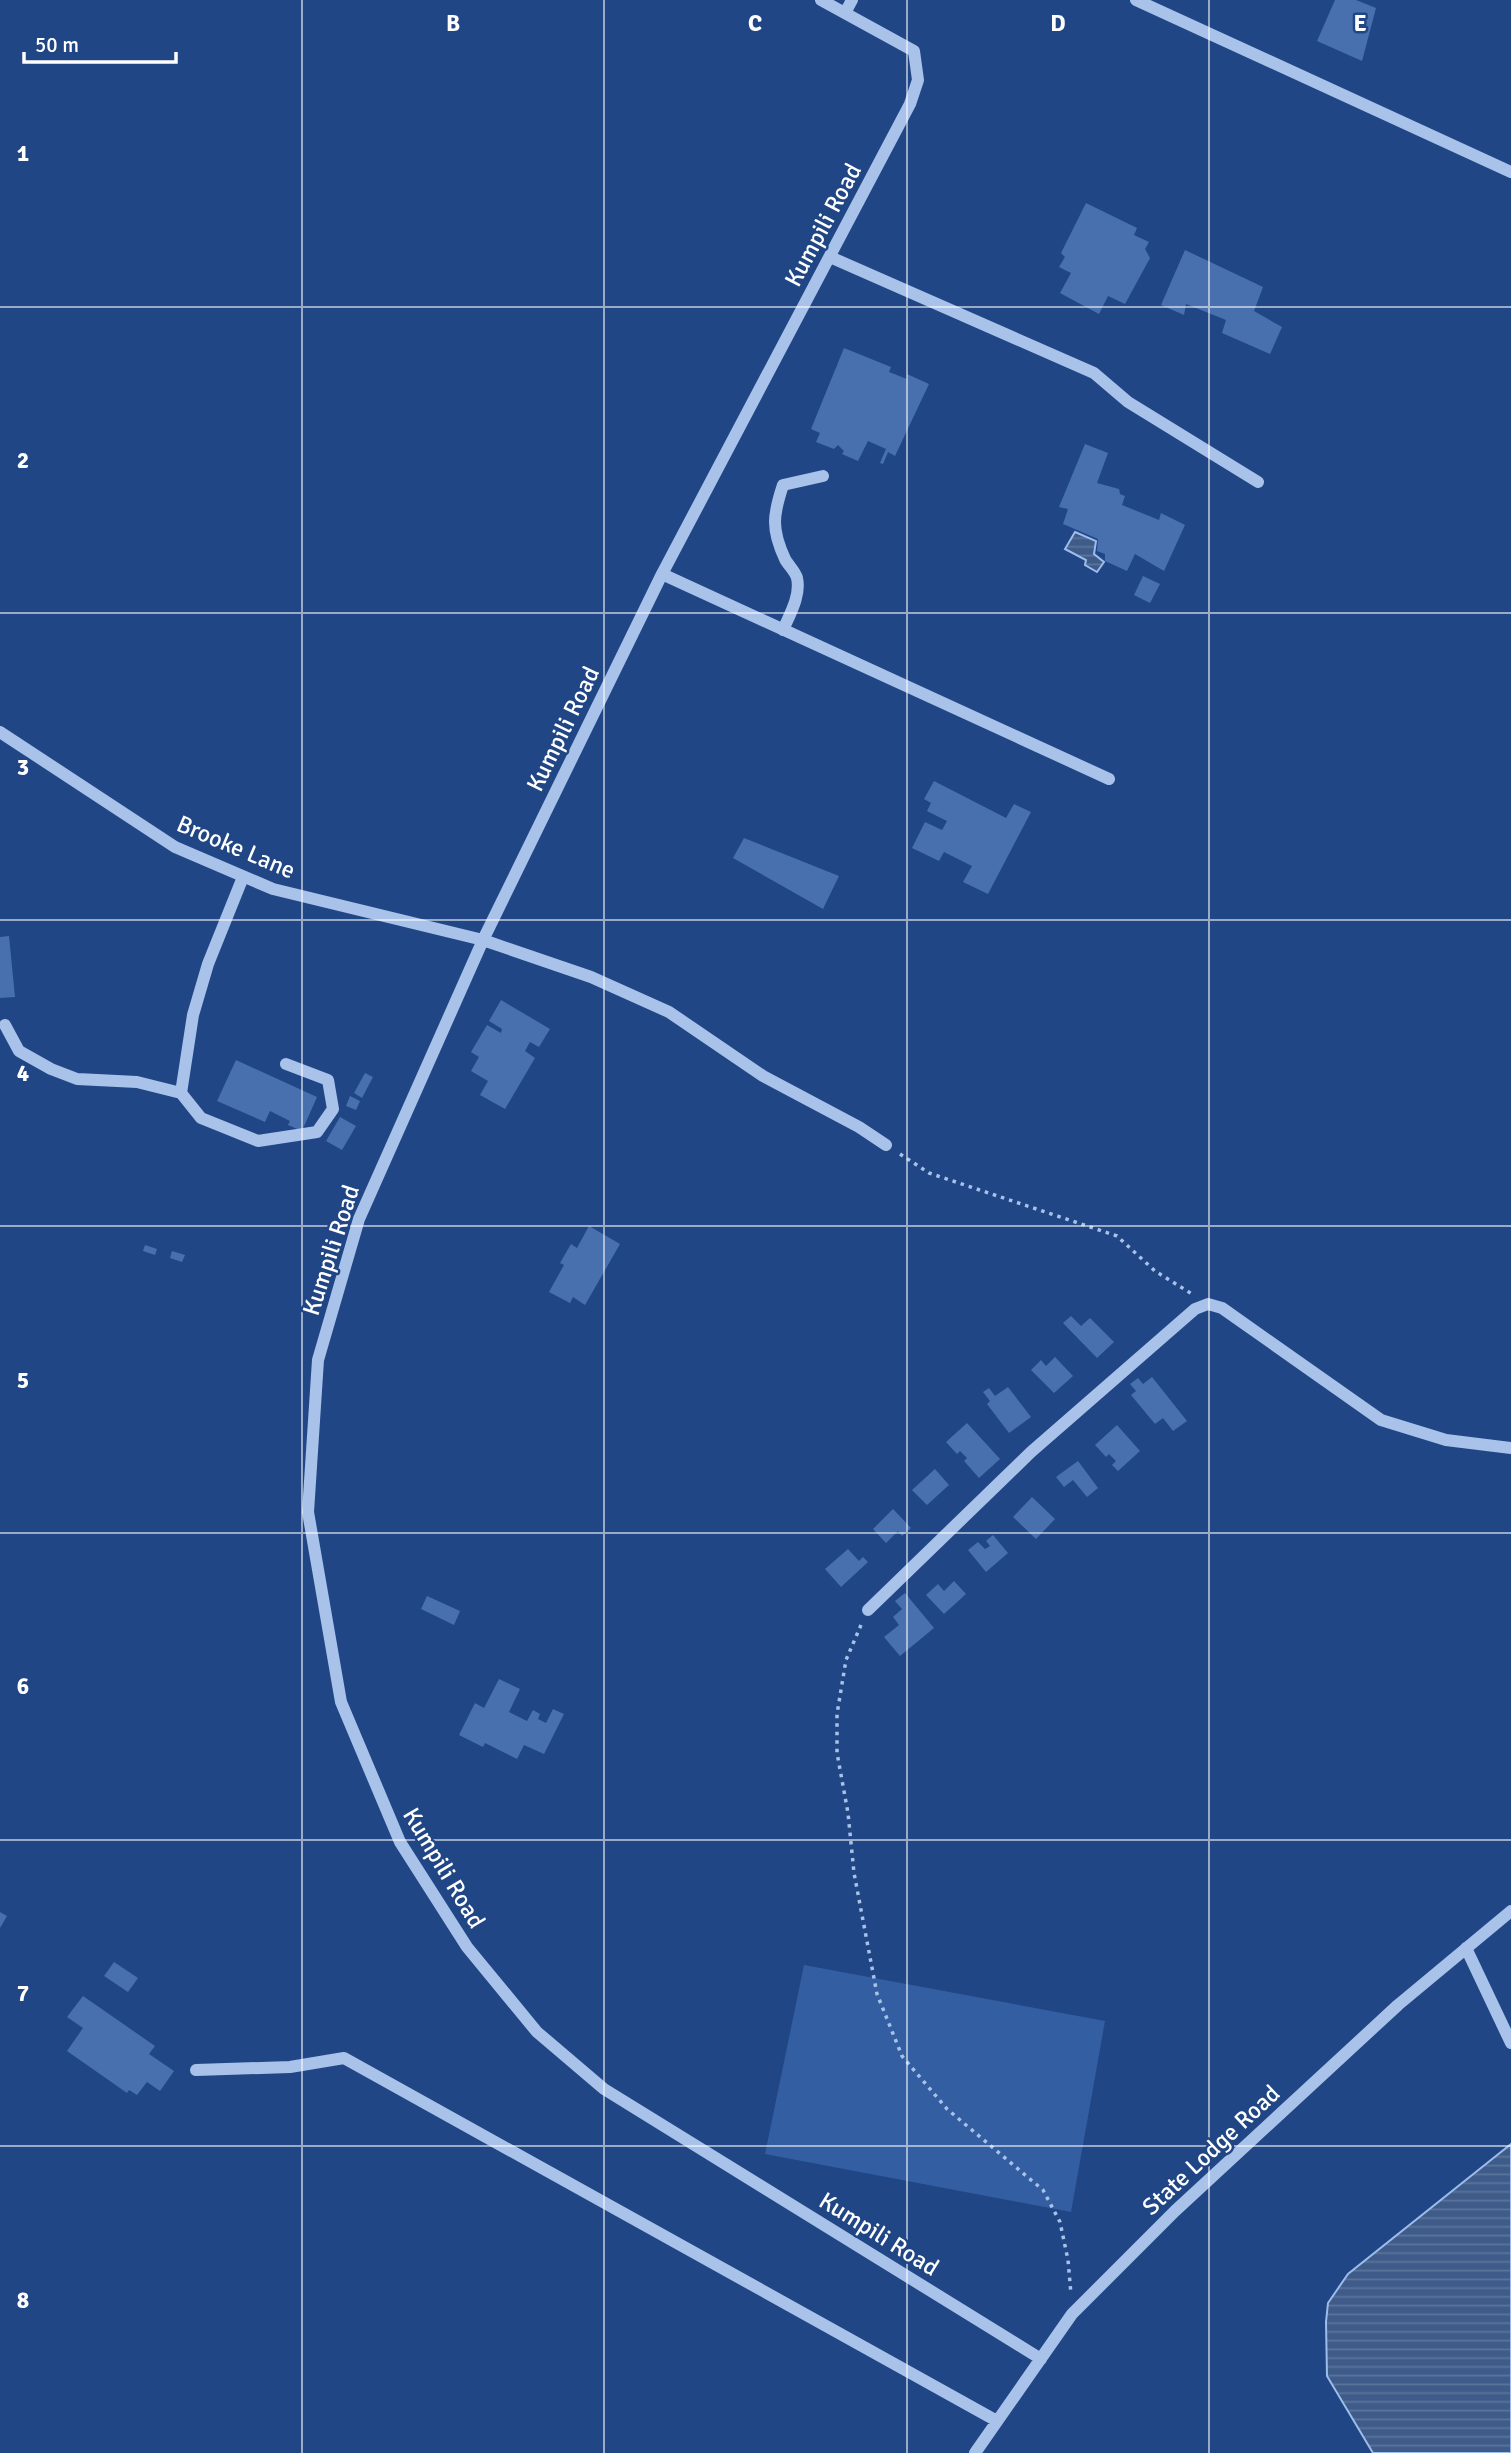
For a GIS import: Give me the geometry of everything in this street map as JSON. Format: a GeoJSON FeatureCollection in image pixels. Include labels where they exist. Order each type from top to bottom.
{"type":"FeatureCollection","features":[{"type":"Feature","properties":{"kind":"street","name":"Kumpili Road"},"geometry":{"type":"LineString","coordinates":[[821,0],[914,51],[918,80],[910,104],[662,574],[483,940],[359,1219],[318,1360],[308,1512],[341,1702],[400,1842],[467,1947],[537,2032],[604,2089],[1041,2359]]}},
{"type":"Feature","properties":{"kind":"street"},"geometry":{"type":"LineString","coordinates":[[845,13],[852,0]]}},
{"type":"Feature","properties":{"kind":"street"},"geometry":{"type":"LineString","coordinates":[[1136,0],[1511,172]]}},
{"type":"Feature","properties":{"kind":"street"},"geometry":{"type":"LineString","coordinates":[[830,257],[1094,373],[1128,402],[1258,482]]}},
{"type":"Feature","properties":{"kind":"street"},"geometry":{"type":"LineString","coordinates":[[783,630],[797,597],[797,577],[777,539],[774,514],[783,485],[823,476]]}},
{"type":"Feature","properties":{"kind":"street"},"geometry":{"type":"LineString","coordinates":[[662,574],[1110,779]]}},
{"type":"Feature","properties":{"kind":"street","name":"Brooke Lane"},"geometry":{"type":"LineString","coordinates":[[0,732],[175,847],[273,889],[483,940],[592,977],[669,1012],[763,1076],[859,1127],[886,1145]]}},
{"type":"Feature","properties":{"kind":"street"},"geometry":{"type":"LineString","coordinates":[[181,1093],[194,1015],[208,964],[243,877]]}},
{"type":"Feature","properties":{"kind":"street"},"geometry":{"type":"LineString","coordinates":[[5,1025],[19,1052],[51,1069],[78,1079],[137,1082],[181,1093],[201,1118],[258,1141],[317,1132],[333,1110],[328,1080],[286,1064]]}},
{"type":"Feature","properties":{"kind":"street"},"geometry":{"type":"LineString","coordinates":[[868,1610],[1031,1452],[1195,1308],[1208,1304],[1223,1308],[1381,1420],[1446,1440],[1511,1448]]}},
{"type":"Feature","properties":{"kind":"street","name":"State Lodge Road"},"geometry":{"type":"LineString","coordinates":[[975,2453],[1072,2314],[1175,2210],[1398,2005],[1511,1911]]}},
{"type":"Feature","properties":{"kind":"street"},"geometry":{"type":"LineString","coordinates":[[1466,1948],[1511,2043]]}},
{"type":"Feature","properties":{"kind":"street"},"geometry":{"type":"LineString","coordinates":[[196,2070],[290,2067],[344,2057],[997,2421]]}},
{"type":"Feature","properties":{"kind":"path"},"geometry":{"type":"LineString","coordinates":[[886,1145],[929,1173],[1117,1236],[1155,1271],[1208,1304]]}},
{"type":"Feature","properties":{"kind":"path"},"geometry":{"type":"LineString","coordinates":[[868,1610],[846,1660],[837,1714],[836,1753],[848,1813],[854,1872],[877,1994],[902,2056],[947,2109],[1043,2190],[1060,2222],[1068,2260],[1072,2314]]}},
{"type":"Feature","properties":{"kind":"shaded area"},"geometry":{"type":"Polygon","coordinates":[[[1075,532],[1096,541],[1094,554],[1104,562],[1097,572],[1085,565],[1086,560],[1065,549],[1075,532]]]}},
{"type":"Feature","properties":{"kind":"shaded area"},"geometry":{"type":"Polygon","coordinates":[[[804,1965],[1105,2021],[1071,2212],[765,2154],[804,1965]]]}},
{"type":"Feature","properties":{"kind":"shaded area"},"geometry":{"type":"Polygon","coordinates":[[[1511,2144],[1511,2453],[1373,2453],[1327,2376],[1328,2303],[1348,2274],[1511,2144]]]}},
{"type":"Feature","properties":{"kind":"building"},"geometry":{"type":"Polygon","coordinates":[[[1335,0],[1356,0],[1376,8],[1362,61],[1317,41],[1335,0]]]}},
{"type":"Feature","properties":{"kind":"building"},"geometry":{"type":"Polygon","coordinates":[[[1086,203],[1137,228],[1134,235],[1149,242],[1145,249],[1150,258],[1125,304],[1108,296],[1099,314],[1060,293],[1071,273],[1059,267],[1065,257],[1061,253],[1086,203]]]}},
{"type":"Feature","properties":{"kind":"building"},"geometry":{"type":"Polygon","coordinates":[[[1185,250],[1263,287],[1254,311],[1282,327],[1270,354],[1222,333],[1226,320],[1186,304],[1184,315],[1161,305],[1185,250]]]}},
{"type":"Feature","properties":{"kind":"building"},"geometry":{"type":"Polygon","coordinates":[[[844,348],[891,367],[889,372],[907,379],[907,374],[929,384],[895,456],[888,452],[883,464],[880,463],[886,449],[868,441],[858,461],[842,454],[844,451],[838,445],[834,449],[816,442],[820,433],[811,429],[844,348]]]}},
{"type":"Feature","properties":{"kind":"building"},"geometry":{"type":"Polygon","coordinates":[[[1085,444],[1108,453],[1097,483],[1119,489],[1120,494],[1125,496],[1122,505],[1159,520],[1161,513],[1185,525],[1164,571],[1135,554],[1127,571],[1105,561],[1105,554],[1097,551],[1098,539],[1063,524],[1068,509],[1059,507],[1085,444]]]}},
{"type":"Feature","properties":{"kind":"building"},"geometry":{"type":"Polygon","coordinates":[[[1143,576],[1160,584],[1150,603],[1134,595],[1143,576]]]}},
{"type":"Feature","properties":{"kind":"building"},"geometry":{"type":"Polygon","coordinates":[[[934,781],[1006,818],[1014,804],[1031,812],[988,894],[963,882],[972,866],[944,852],[939,861],[912,848],[925,822],[942,830],[947,821],[927,811],[931,803],[924,799],[934,781]]]}},
{"type":"Feature","properties":{"kind":"building"},"geometry":{"type":"Polygon","coordinates":[[[744,838],[839,876],[823,909],[733,858],[744,838]]]}},
{"type":"Feature","properties":{"kind":"building"},"geometry":{"type":"Polygon","coordinates":[[[9,936],[15,997],[0,998],[0,937],[9,936]]]}},
{"type":"Feature","properties":{"kind":"building"},"geometry":{"type":"Polygon","coordinates":[[[501,1000],[550,1029],[539,1047],[530,1042],[525,1051],[535,1058],[505,1109],[480,1095],[488,1081],[471,1071],[479,1057],[471,1052],[487,1025],[501,1033],[502,1029],[489,1021],[501,1000]]]}},
{"type":"Feature","properties":{"kind":"building"},"geometry":{"type":"Polygon","coordinates":[[[236,1060],[317,1097],[302,1131],[288,1125],[290,1121],[270,1111],[265,1122],[217,1101],[236,1060]]]}},
{"type":"Feature","properties":{"kind":"building"},"geometry":{"type":"Polygon","coordinates":[[[365,1073],[373,1077],[362,1098],[354,1093],[365,1073]]]}},
{"type":"Feature","properties":{"kind":"building"},"geometry":{"type":"Polygon","coordinates":[[[350,1096],[360,1101],[356,1110],[346,1106],[350,1096]]]}},
{"type":"Feature","properties":{"kind":"building"},"geometry":{"type":"Polygon","coordinates":[[[340,1117],[356,1126],[342,1150],[326,1141],[340,1117]]]}},
{"type":"Feature","properties":{"kind":"building"},"geometry":{"type":"Polygon","coordinates":[[[589,1226],[620,1244],[585,1305],[573,1297],[570,1303],[549,1292],[564,1265],[560,1263],[571,1244],[577,1248],[589,1226]]]}},
{"type":"Feature","properties":{"kind":"building"},"geometry":{"type":"Polygon","coordinates":[[[145,1245],[157,1249],[155,1255],[143,1251],[145,1245]]]}},
{"type":"Feature","properties":{"kind":"building"},"geometry":{"type":"Polygon","coordinates":[[[172,1251],[185,1255],[182,1262],[170,1258],[172,1251]]]}},
{"type":"Feature","properties":{"kind":"building"},"geometry":{"type":"Polygon","coordinates":[[[1071,1316],[1081,1326],[1090,1318],[1114,1342],[1097,1358],[1063,1323],[1071,1316]]]}},
{"type":"Feature","properties":{"kind":"building"},"geometry":{"type":"Polygon","coordinates":[[[1055,1357],[1073,1376],[1054,1393],[1031,1370],[1041,1360],[1046,1366],[1055,1357]]]}},
{"type":"Feature","properties":{"kind":"building"},"geometry":{"type":"Polygon","coordinates":[[[1152,1377],[1187,1421],[1173,1431],[1163,1418],[1155,1424],[1131,1395],[1136,1391],[1130,1384],[1138,1378],[1143,1384],[1152,1377]]]}},
{"type":"Feature","properties":{"kind":"building"},"geometry":{"type":"Polygon","coordinates":[[[1008,1387],[1031,1417],[1009,1433],[987,1404],[990,1401],[983,1392],[989,1388],[995,1396],[1008,1387]]]}},
{"type":"Feature","properties":{"kind":"building"},"geometry":{"type":"Polygon","coordinates":[[[967,1423],[1000,1459],[979,1478],[964,1461],[967,1458],[960,1451],[957,1454],[946,1442],[967,1423]]]}},
{"type":"Feature","properties":{"kind":"building"},"geometry":{"type":"Polygon","coordinates":[[[1117,1425],[1140,1451],[1118,1471],[1112,1465],[1116,1461],[1109,1454],[1106,1457],[1095,1445],[1117,1425]]]}},
{"type":"Feature","properties":{"kind":"building"},"geometry":{"type":"Polygon","coordinates":[[[1078,1461],[1098,1488],[1087,1497],[1073,1480],[1064,1487],[1056,1477],[1078,1461]]]}},
{"type":"Feature","properties":{"kind":"building"},"geometry":{"type":"Polygon","coordinates":[[[935,1469],[949,1485],[927,1505],[912,1490],[935,1469]]]}},
{"type":"Feature","properties":{"kind":"building"},"geometry":{"type":"Polygon","coordinates":[[[1032,1497],[1055,1519],[1036,1539],[1013,1517],[1032,1497]]]}},
{"type":"Feature","properties":{"kind":"building"},"geometry":{"type":"Polygon","coordinates":[[[893,1509],[911,1528],[902,1536],[898,1531],[886,1543],[873,1529],[893,1509]]]}},
{"type":"Feature","properties":{"kind":"building"},"geometry":{"type":"Polygon","coordinates":[[[993,1535],[1008,1553],[986,1572],[968,1550],[978,1542],[985,1549],[990,1546],[986,1541],[993,1535]]]}},
{"type":"Feature","properties":{"kind":"building"},"geometry":{"type":"Polygon","coordinates":[[[848,1549],[859,1561],[863,1557],[868,1562],[841,1587],[825,1569],[848,1549]]]}},
{"type":"Feature","properties":{"kind":"building"},"geometry":{"type":"Polygon","coordinates":[[[954,1581],[966,1594],[944,1614],[926,1595],[938,1584],[944,1591],[954,1581]]]}},
{"type":"Feature","properties":{"kind":"building"},"geometry":{"type":"Polygon","coordinates":[[[905,1593],[934,1628],[900,1656],[884,1637],[899,1625],[893,1617],[902,1609],[895,1601],[905,1593]]]}},
{"type":"Feature","properties":{"kind":"building"},"geometry":{"type":"Polygon","coordinates":[[[427,1596],[460,1611],[454,1625],[421,1609],[427,1596]]]}},
{"type":"Feature","properties":{"kind":"building"},"geometry":{"type":"Polygon","coordinates":[[[499,1679],[520,1689],[509,1712],[527,1721],[533,1710],[540,1714],[538,1719],[546,1723],[553,1709],[564,1714],[544,1754],[524,1745],[517,1759],[485,1743],[483,1747],[459,1735],[475,1703],[484,1708],[499,1679]]]}},
{"type":"Feature","properties":{"kind":"building"},"geometry":{"type":"Polygon","coordinates":[[[0,1912],[7,1916],[0,1928],[0,1912]]]}},
{"type":"Feature","properties":{"kind":"building"},"geometry":{"type":"Polygon","coordinates":[[[114,1962],[138,1978],[128,1992],[104,1976],[114,1962]]]}},
{"type":"Feature","properties":{"kind":"building"},"geometry":{"type":"Polygon","coordinates":[[[83,1996],[155,2046],[149,2054],[174,2071],[160,2091],[147,2082],[137,2095],[129,2090],[127,2093],[67,2051],[83,2028],[67,2017],[83,1996]]]}}]}
